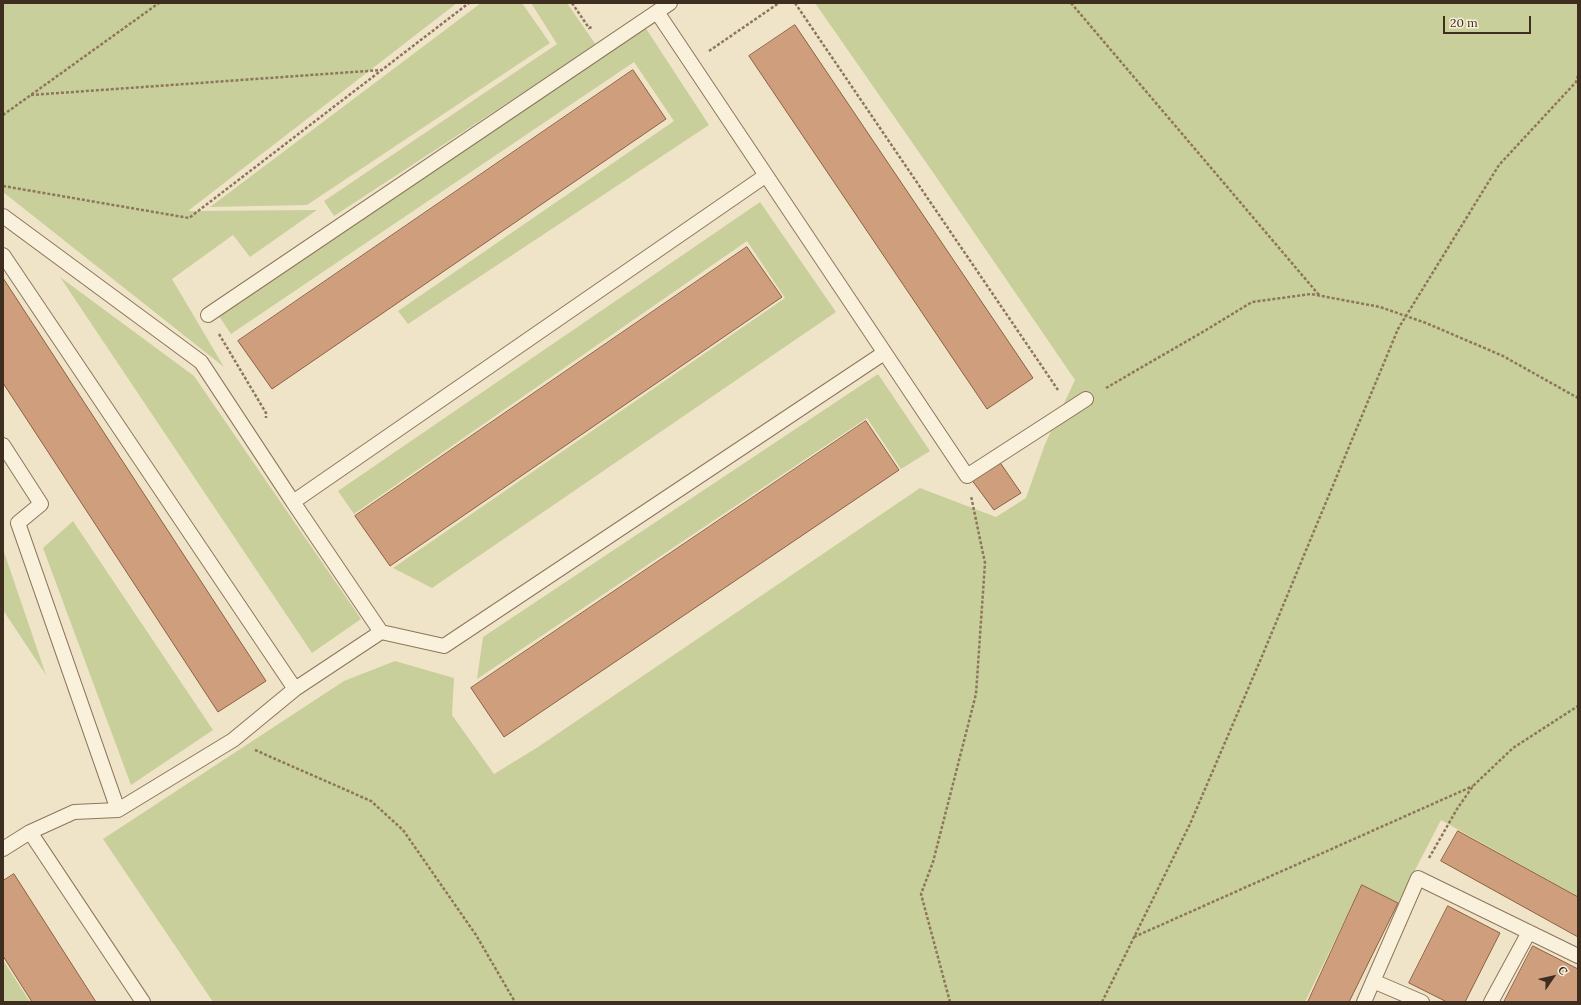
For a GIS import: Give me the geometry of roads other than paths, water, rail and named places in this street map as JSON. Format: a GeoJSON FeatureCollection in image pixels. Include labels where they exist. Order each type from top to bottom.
{"type":"FeatureCollection","features":[{"type":"Feature","properties":{"kind":"lane"},"geometry":{"type":"LineString","coordinates":[[208,315],[670,3]]}},
{"type":"Feature","properties":{"kind":"lane"},"geometry":{"type":"LineString","coordinates":[[657,12],[765,176],[967,476],[1086,399]]}},
{"type":"Feature","properties":{"kind":"lane"},"geometry":{"type":"LineString","coordinates":[[293,502],[765,176]]}},
{"type":"Feature","properties":{"kind":"lane"},"geometry":{"type":"LineString","coordinates":[[3,216],[201,362],[381,632],[444,646],[884,353]]}},
{"type":"Feature","properties":{"kind":"lane"},"geometry":{"type":"LineString","coordinates":[[3,255],[295,689]]}},
{"type":"Feature","properties":{"kind":"lane"},"geometry":{"type":"LineString","coordinates":[[3,445],[41,504],[18,523],[118,810]]}},
{"type":"Feature","properties":{"kind":"lane"},"geometry":{"type":"LineString","coordinates":[[3,849],[30,832],[74,812],[118,810],[233,740],[295,689],[381,632]]}},
{"type":"Feature","properties":{"kind":"lane"},"geometry":{"type":"LineString","coordinates":[[30,832],[143,1002]]}},
{"type":"Feature","properties":{"kind":"lane"},"geometry":{"type":"LineString","coordinates":[[1364,1002],[1418,878],[1578,956]]}},
{"type":"Feature","properties":{"kind":"lane"},"geometry":{"type":"LineString","coordinates":[[1491,1002],[1529,932]]}},
{"type":"Feature","properties":{"kind":"lane"},"geometry":{"type":"LineString","coordinates":[[1373,981],[1422,1002]]}}]}
